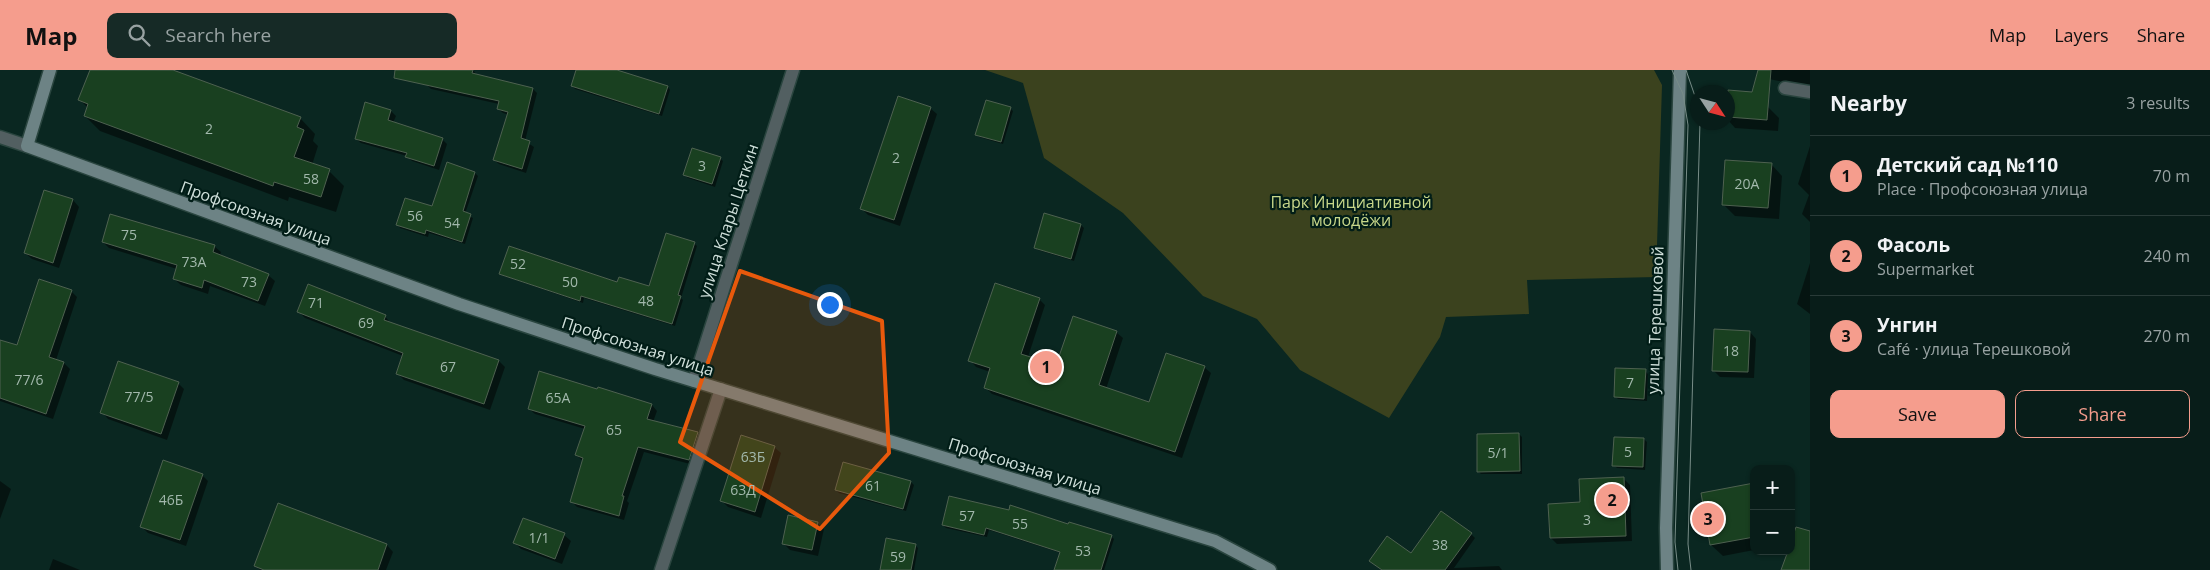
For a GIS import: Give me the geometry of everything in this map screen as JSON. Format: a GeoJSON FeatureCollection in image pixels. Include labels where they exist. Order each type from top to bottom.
{"type":"FeatureCollection","features":[{"type":"Feature","properties":{"kind":"street"},"geometry":{"type":"LineString","coordinates":[[27,146],[50,70]]}},
{"type":"Feature","properties":{"kind":"street","name":"улица Клары Цеткин"},"geometry":{"type":"LineString","coordinates":[[694,382],[793,70]]}},
{"type":"Feature","properties":{"kind":"street","name":"улица Терешковой"},"geometry":{"type":"LineString","coordinates":[[1667,570],[1666,508],[1680,70]]}},
{"type":"Feature","properties":{"kind":"street"},"geometry":{"type":"LineString","coordinates":[[1785,88],[1810,92]]}},
{"type":"Feature","properties":{"kind":"street","name":"Профсоюзная улица"},"geometry":{"type":"LineString","coordinates":[[0,137],[459,304],[694,382],[1216,541],[1270,570]]}},
{"type":"Feature","properties":{"kind":"street"},"geometry":{"type":"LineString","coordinates":[[661,570],[721,389]]}},
{"type":"Feature","properties":{"kind":"highlighted area"},"geometry":{"type":"Polygon","coordinates":[[[740,271],[882,321],[889,453],[820,529],[680,442],[740,271]]]}},
{"type":"Feature","properties":{"kind":"green space","name":"Парк Инициативной молодёжи"},"geometry":{"type":"Polygon","coordinates":[[[985,70],[1654,70],[1662,85],[1656,277],[1527,280],[1529,314],[1446,317],[1440,337],[1389,418],[1300,370],[1257,319],[1203,296],[1123,213],[1044,158],[1023,83],[985,70]]]}},
{"type":"Feature","properties":{"kind":"building"},"geometry":{"type":"Polygon","coordinates":[[[90,70],[173,70],[301,117],[297,127],[304,130],[294,157],[330,169],[321,197],[274,182],[273,186],[84,116],[88,104],[78,100],[90,70]]]}},
{"type":"Feature","properties":{"kind":"building"},"geometry":{"type":"Polygon","coordinates":[[[395,70],[473,70],[472,73],[533,88],[521,138],[530,141],[522,169],[493,160],[508,112],[497,109],[499,101],[394,78],[395,70]]]}},
{"type":"Feature","properties":{"kind":"building"},"geometry":{"type":"Polygon","coordinates":[[[576,70],[617,70],[668,86],[659,114],[571,86],[576,70]]]}},
{"type":"Feature","properties":{"kind":"building"},"geometry":{"type":"Polygon","coordinates":[[[1758,70],[1771,70],[1767,120],[1735,118],[1735,91],[1752,92],[1758,70]]]}},
{"type":"Feature","properties":{"kind":"building"},"geometry":{"type":"Polygon","coordinates":[[[898,96],[931,107],[894,220],[860,209],[898,96]]]}},
{"type":"Feature","properties":{"kind":"building"},"geometry":{"type":"Polygon","coordinates":[[[986,100],[1011,107],[1001,142],[975,135],[986,100]]]}},
{"type":"Feature","properties":{"kind":"building"},"geometry":{"type":"Polygon","coordinates":[[[365,102],[391,110],[388,120],[443,138],[434,166],[405,157],[407,153],[355,139],[365,102]]]}},
{"type":"Feature","properties":{"kind":"building"},"geometry":{"type":"Polygon","coordinates":[[[692,148],[721,157],[712,184],[683,175],[692,148]]]}},
{"type":"Feature","properties":{"kind":"building"},"geometry":{"type":"Polygon","coordinates":[[[1725,160],[1772,163],[1768,208],[1722,205],[1725,160]]]}},
{"type":"Feature","properties":{"kind":"building"},"geometry":{"type":"Polygon","coordinates":[[[447,162],[475,172],[463,211],[471,214],[462,242],[426,230],[425,234],[396,225],[405,198],[432,206],[447,162]]]}},
{"type":"Feature","properties":{"kind":"building"},"geometry":{"type":"Polygon","coordinates":[[[44,190],[73,199],[53,263],[24,253],[44,190]]]}},
{"type":"Feature","properties":{"kind":"building"},"geometry":{"type":"Polygon","coordinates":[[[1044,213],[1081,224],[1071,259],[1034,248],[1044,213]]]}},
{"type":"Feature","properties":{"kind":"building"},"geometry":{"type":"Polygon","coordinates":[[[110,214],[215,245],[213,252],[269,274],[258,301],[204,280],[202,288],[173,279],[177,265],[102,242],[110,214]]]}},
{"type":"Feature","properties":{"kind":"building"},"geometry":{"type":"Polygon","coordinates":[[[666,233],[695,242],[678,295],[681,296],[672,324],[581,296],[580,301],[499,274],[509,246],[617,282],[619,277],[649,286],[666,233]]]}},
{"type":"Feature","properties":{"kind":"building"},"geometry":{"type":"Polygon","coordinates":[[[39,279],[72,290],[49,357],[64,362],[46,414],[0,398],[0,340],[17,345],[39,279]]]}},
{"type":"Feature","properties":{"kind":"building"},"geometry":{"type":"Polygon","coordinates":[[[995,283],[1040,298],[1021,354],[1056,365],[1073,316],[1117,331],[1099,385],[1149,402],[1166,353],[1205,366],[1175,452],[984,388],[990,368],[968,361],[995,283]]]}},
{"type":"Feature","properties":{"kind":"building"},"geometry":{"type":"Polygon","coordinates":[[[308,284],[386,315],[384,320],[499,360],[484,404],[396,374],[403,353],[297,312],[308,284]]]}},
{"type":"Feature","properties":{"kind":"building"},"geometry":{"type":"Polygon","coordinates":[[[1714,329],[1750,331],[1748,372],[1712,371],[1714,329]]]}},
{"type":"Feature","properties":{"kind":"building"},"geometry":{"type":"Polygon","coordinates":[[[118,361],[179,382],[161,434],[100,413],[118,361]]]}},
{"type":"Feature","properties":{"kind":"building"},"geometry":{"type":"Polygon","coordinates":[[[1615,368],[1646,369],[1644,399],[1614,397],[1615,368]]]}},
{"type":"Feature","properties":{"kind":"building"},"geometry":{"type":"Polygon","coordinates":[[[539,371],[652,404],[647,419],[698,432],[689,460],[638,447],[622,496],[624,496],[619,516],[570,502],[583,458],[575,455],[585,426],[528,409],[539,371]]]}},
{"type":"Feature","properties":{"kind":"building"},"geometry":{"type":"Polygon","coordinates":[[[1519,433],[1520,471],[1477,472],[1477,434],[1519,433]]]}},
{"type":"Feature","properties":{"kind":"building"},"geometry":{"type":"Polygon","coordinates":[[[741,435],[775,446],[755,512],[720,501],[741,435]]]}},
{"type":"Feature","properties":{"kind":"building"},"geometry":{"type":"Polygon","coordinates":[[[1614,437],[1644,438],[1643,467],[1612,466],[1614,437]]]}},
{"type":"Feature","properties":{"kind":"building"},"geometry":{"type":"Polygon","coordinates":[[[163,460],[203,474],[180,540],[140,527],[163,460]]]}},
{"type":"Feature","properties":{"kind":"building"},"geometry":{"type":"Polygon","coordinates":[[[843,462],[911,481],[903,509],[835,490],[843,462]]]}},
{"type":"Feature","properties":{"kind":"building"},"geometry":{"type":"Polygon","coordinates":[[[1624,477],[1626,536],[1550,538],[1548,504],[1580,502],[1579,479],[1624,477]]]}},
{"type":"Feature","properties":{"kind":"building"},"geometry":{"type":"Polygon","coordinates":[[[1750,484],[1750,538],[1710,545],[1701,493],[1750,484]]]}},
{"type":"Feature","properties":{"kind":"building"},"geometry":{"type":"Polygon","coordinates":[[[949,496],[1009,510],[1010,505],[1068,524],[1069,522],[1112,535],[1101,570],[1054,570],[1060,552],[986,528],[984,535],[942,525],[949,496]]]}},
{"type":"Feature","properties":{"kind":"building"},"geometry":{"type":"Polygon","coordinates":[[[278,503],[387,544],[378,570],[264,570],[254,566],[278,503]]]}},
{"type":"Feature","properties":{"kind":"building"},"geometry":{"type":"Polygon","coordinates":[[[1441,511],[1472,533],[1445,570],[1382,570],[1369,561],[1387,536],[1411,553],[1441,511]]]}},
{"type":"Feature","properties":{"kind":"building"},"geometry":{"type":"Polygon","coordinates":[[[788,515],[818,522],[812,550],[782,544],[788,515]]]}},
{"type":"Feature","properties":{"kind":"building"},"geometry":{"type":"Polygon","coordinates":[[[523,518],[565,533],[555,559],[513,543],[523,518]]]}},
{"type":"Feature","properties":{"kind":"building"},"geometry":{"type":"Polygon","coordinates":[[[1796,527],[1810,531],[1810,570],[1781,570],[1787,555],[1795,555],[1796,527]]]}},
{"type":"Feature","properties":{"kind":"building"},"geometry":{"type":"Polygon","coordinates":[[[886,538],[916,544],[911,570],[880,570],[886,538]]]}},
{"type":"Feature","properties":{"kind":"tram line"},"geometry":{"type":"LineString","coordinates":[[1672,70],[1683,94],[1688,125],[1675,542],[1678,570]]}},
{"type":"Feature","properties":{"kind":"tram line"},"geometry":{"type":"LineString","coordinates":[[1686,70],[1691,85]]}},
{"type":"Feature","properties":{"kind":"tram line"},"geometry":{"type":"LineString","coordinates":[[1691,570],[1688,544],[1700,130]]}},
{"type":"Feature","properties":{"kind":"place","name":"Детский сад №110"},"geometry":{"type":"Point","coordinates":[1046,367]}},
{"type":"Feature","properties":{"kind":"place","name":"Фасоль"},"geometry":{"type":"Point","coordinates":[1612,500]}},
{"type":"Feature","properties":{"kind":"place","name":"Унгин"},"geometry":{"type":"Point","coordinates":[1708,519]}}]}
